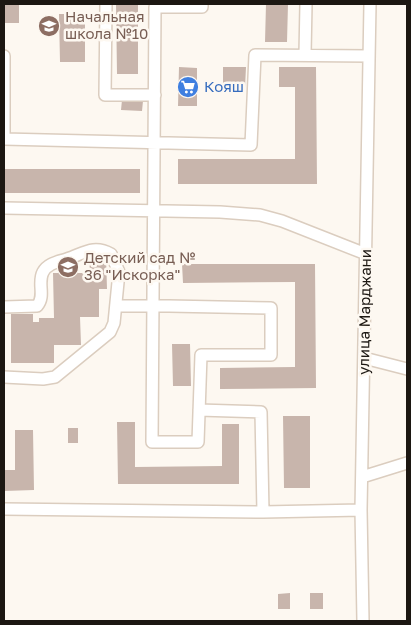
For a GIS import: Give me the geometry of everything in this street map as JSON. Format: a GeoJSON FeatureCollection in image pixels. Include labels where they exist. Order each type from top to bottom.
{"type":"FeatureCollection","features":[{"type":"Feature","properties":{"kind":"street"},"geometry":{"type":"LineString","coordinates":[[106,4],[105,95],[154,95]]}},
{"type":"Feature","properties":{"kind":"street"},"geometry":{"type":"LineString","coordinates":[[116,306],[153,306],[271,308],[271,355],[201,355],[198,442],[152,442],[153,306],[153,211],[155,7],[202,7],[202,4]]}},
{"type":"Feature","properties":{"kind":"street"},"geometry":{"type":"LineString","coordinates":[[305,54],[306,4]]}},
{"type":"Feature","properties":{"kind":"street","name":"улица Марджани"},"geometry":{"type":"LineString","coordinates":[[363,621],[361,510],[370,4]]}},
{"type":"Feature","properties":{"kind":"street"},"geometry":{"type":"LineString","coordinates":[[4,56],[4,138],[154,144],[251,145],[255,55],[370,56]]}},
{"type":"Feature","properties":{"kind":"street"},"geometry":{"type":"LineString","coordinates":[[4,208],[260,215],[282,221],[366,254]]}},
{"type":"Feature","properties":{"kind":"street"},"geometry":{"type":"LineString","coordinates":[[4,307],[37,306],[41,298],[41,278],[47,267],[84,250],[94,249],[111,254],[116,260],[119,272],[114,322],[110,332],[62,374],[49,379],[4,377]]}},
{"type":"Feature","properties":{"kind":"street"},"geometry":{"type":"LineString","coordinates":[[364,358],[407,369]]}},
{"type":"Feature","properties":{"kind":"street"},"geometry":{"type":"LineString","coordinates":[[199,410],[260,412],[263,512]]}},
{"type":"Feature","properties":{"kind":"street"},"geometry":{"type":"LineString","coordinates":[[362,478],[407,463]]}},
{"type":"Feature","properties":{"kind":"street"},"geometry":{"type":"LineString","coordinates":[[4,509],[263,512],[361,510]]}},
{"type":"Feature","properties":{"kind":"building"},"geometry":{"type":"Polygon","coordinates":[[[4,4],[19,4],[19,23],[4,23],[4,4]]]}},
{"type":"Feature","properties":{"kind":"building"},"geometry":{"type":"Polygon","coordinates":[[[116,4],[138,4],[138,74],[117,74],[116,4]]]}},
{"type":"Feature","properties":{"kind":"building"},"geometry":{"type":"Polygon","coordinates":[[[266,4],[288,4],[287,42],[265,42],[266,4]]]}},
{"type":"Feature","properties":{"kind":"building"},"geometry":{"type":"Polygon","coordinates":[[[59,14],[85,14],[85,62],[60,62],[59,14]]]}},
{"type":"Feature","properties":{"kind":"building","name":"Кояш"},"geometry":{"type":"Polygon","coordinates":[[[179,67],[197,68],[197,106],[178,106],[179,67]]]}},
{"type":"Feature","properties":{"kind":"building"},"geometry":{"type":"Polygon","coordinates":[[[223,67],[246,67],[245,88],[223,87],[223,67]]]}},
{"type":"Feature","properties":{"kind":"building"},"geometry":{"type":"Polygon","coordinates":[[[279,67],[316,67],[317,184],[178,184],[178,159],[295,159],[295,87],[279,87],[279,67]]]}},
{"type":"Feature","properties":{"kind":"building"},"geometry":{"type":"Polygon","coordinates":[[[122,100],[143,101],[142,111],[121,110],[122,100]]]}},
{"type":"Feature","properties":{"kind":"building"},"geometry":{"type":"Polygon","coordinates":[[[4,169],[140,169],[140,193],[4,193],[4,169]]]}},
{"type":"Feature","properties":{"kind":"building"},"geometry":{"type":"Polygon","coordinates":[[[89,256],[106,256],[107,289],[99,289],[99,317],[80,317],[81,345],[54,345],[54,363],[11,363],[11,314],[33,314],[33,322],[39,322],[39,318],[54,318],[53,273],[90,273],[89,256]]]}},
{"type":"Feature","properties":{"kind":"building"},"geometry":{"type":"Polygon","coordinates":[[[182,264],[315,264],[316,388],[220,389],[220,368],[295,367],[295,282],[183,283],[182,264]]]}},
{"type":"Feature","properties":{"kind":"building"},"geometry":{"type":"Polygon","coordinates":[[[172,344],[190,344],[191,386],[173,386],[172,344]]]}},
{"type":"Feature","properties":{"kind":"building"},"geometry":{"type":"Polygon","coordinates":[[[283,416],[310,416],[310,488],[284,488],[283,416]]]}},
{"type":"Feature","properties":{"kind":"building"},"geometry":{"type":"Polygon","coordinates":[[[117,422],[135,422],[135,467],[222,466],[222,424],[239,424],[239,484],[118,484],[117,422]]]}},
{"type":"Feature","properties":{"kind":"building"},"geometry":{"type":"Polygon","coordinates":[[[68,428],[78,428],[78,443],[68,443],[68,428]]]}},
{"type":"Feature","properties":{"kind":"building"},"geometry":{"type":"Polygon","coordinates":[[[15,430],[33,430],[34,490],[4,491],[4,470],[15,470],[15,430]]]}},
{"type":"Feature","properties":{"kind":"building"},"geometry":{"type":"Polygon","coordinates":[[[290,593],[290,609],[278,609],[278,594],[290,593]]]}},
{"type":"Feature","properties":{"kind":"building"},"geometry":{"type":"Polygon","coordinates":[[[310,593],[323,593],[323,609],[310,609],[310,593]]]}},
{"type":"Feature","properties":{"kind":"place","name":"Начальная школа №10"},"geometry":{"type":"Point","coordinates":[49,26]}},
{"type":"Feature","properties":{"kind":"place","name":"Кояш"},"geometry":{"type":"Point","coordinates":[188,87]}},
{"type":"Feature","properties":{"kind":"place","name":"Детский сад № 36 \"Искорка\""},"geometry":{"type":"Point","coordinates":[68,267]}}]}
